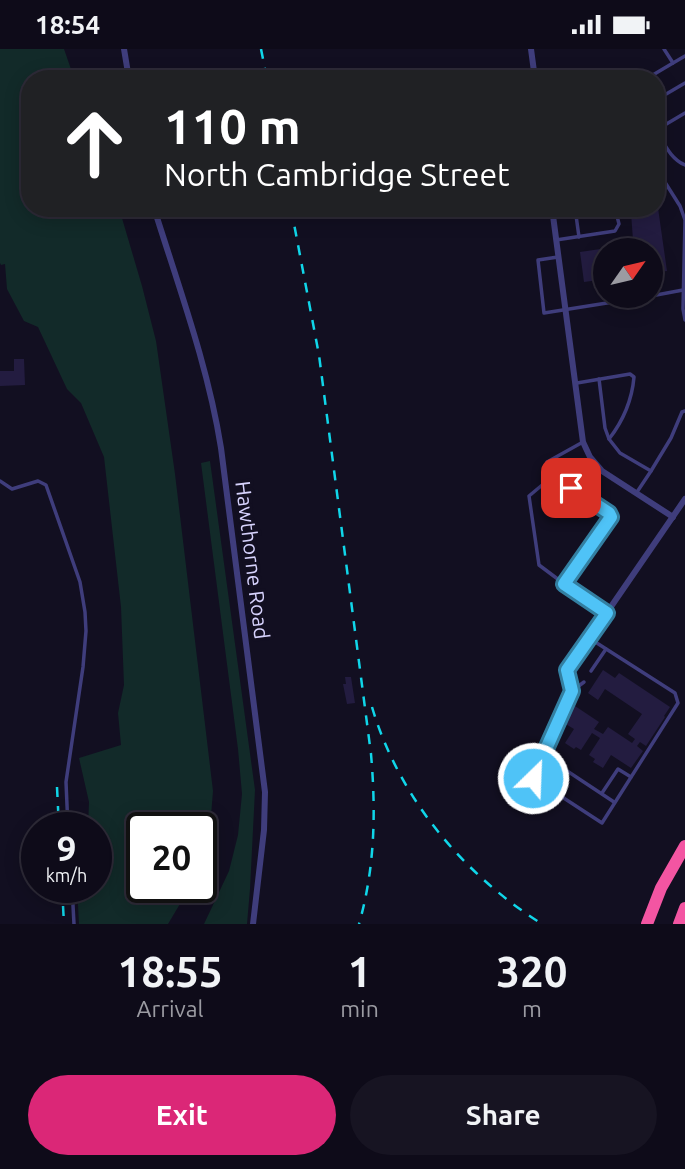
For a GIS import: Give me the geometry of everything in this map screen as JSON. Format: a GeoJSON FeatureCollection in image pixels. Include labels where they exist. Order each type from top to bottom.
{"type":"FeatureCollection","features":[{"type":"Feature","properties":{"kind":"highway"},"geometry":{"type":"LineString","coordinates":[[647,924],[662,888],[685,846]]}},
{"type":"Feature","properties":{"kind":"highway"},"geometry":{"type":"LineString","coordinates":[[678,924],[684,910]]}},
{"type":"Feature","properties":{"kind":"street"},"geometry":{"type":"LineString","coordinates":[[124,49],[128,70]]}},
{"type":"Feature","properties":{"kind":"street"},"geometry":{"type":"LineString","coordinates":[[531,49],[534,70]]}},
{"type":"Feature","properties":{"kind":"street","name":"Hawthorne Road"},"geometry":{"type":"LineString","coordinates":[[158,217],[207,380],[221,448],[265,792],[264,830],[253,924]]}},
{"type":"Feature","properties":{"kind":"street"},"geometry":{"type":"LineString","coordinates":[[553,217],[583,442],[590,457],[602,471],[673,517]]}},
{"type":"Feature","properties":{"kind":"street"},"geometry":{"type":"LineString","coordinates":[[573,662],[685,499]]}},
{"type":"Feature","properties":{"kind":"lane"},"geometry":{"type":"LineString","coordinates":[[664,49],[673,63]]}},
{"type":"Feature","properties":{"kind":"lane"},"geometry":{"type":"LineString","coordinates":[[661,70],[685,55]]}},
{"type":"Feature","properties":{"kind":"lane"},"geometry":{"type":"LineString","coordinates":[[665,95],[685,83]]}},
{"type":"Feature","properties":{"kind":"lane"},"geometry":{"type":"LineString","coordinates":[[665,123],[685,113]]}},
{"type":"Feature","properties":{"kind":"lane"},"geometry":{"type":"LineString","coordinates":[[665,146],[671,156],[685,165]]}},
{"type":"Feature","properties":{"kind":"lane"},"geometry":{"type":"LineString","coordinates":[[665,182],[680,206],[685,220],[685,320]]}},
{"type":"Feature","properties":{"kind":"lane"},"geometry":{"type":"LineString","coordinates":[[576,217],[579,237]]}},
{"type":"Feature","properties":{"kind":"lane"},"geometry":{"type":"LineString","coordinates":[[556,240],[615,231],[619,224],[617,217]]}},
{"type":"Feature","properties":{"kind":"lane"},"geometry":{"type":"LineString","coordinates":[[558,257],[538,260],[544,313],[593,305]]}},
{"type":"Feature","properties":{"kind":"lane"},"geometry":{"type":"LineString","coordinates":[[663,294],[683,290]]}},
{"type":"Feature","properties":{"kind":"lane"},"geometry":{"type":"LineString","coordinates":[[575,383],[630,374],[634,377],[625,415],[609,439]]}},
{"type":"Feature","properties":{"kind":"lane"},"geometry":{"type":"LineString","coordinates":[[599,379],[605,428],[609,439],[620,453],[651,471]]}},
{"type":"Feature","properties":{"kind":"lane"},"geometry":{"type":"LineString","coordinates":[[636,494],[685,411]]}},
{"type":"Feature","properties":{"kind":"lane"},"geometry":{"type":"LineString","coordinates":[[564,584],[611,517],[609,513],[553,476],[547,462],[583,442]]}},
{"type":"Feature","properties":{"kind":"lane"},"geometry":{"type":"LineString","coordinates":[[553,476],[529,496],[539,565],[607,613]]}},
{"type":"Feature","properties":{"kind":"lane"},"geometry":{"type":"LineString","coordinates":[[0,481],[12,489],[38,481],[46,485],[83,596],[85,650],[66,782],[67,812]]}},
{"type":"Feature","properties":{"kind":"lane"},"geometry":{"type":"LineString","coordinates":[[584,682],[572,691],[533,778],[602,823],[678,703],[675,693],[589,638]]}},
{"type":"Feature","properties":{"kind":"lane"},"geometry":{"type":"LineString","coordinates":[[591,671],[606,649]]}},
{"type":"Feature","properties":{"kind":"lane"},"geometry":{"type":"LineString","coordinates":[[572,691],[567,670],[573,662]]}},
{"type":"Feature","properties":{"kind":"lane"},"geometry":{"type":"LineString","coordinates":[[543,755],[615,802]]}},
{"type":"Feature","properties":{"kind":"lane"},"geometry":{"type":"LineString","coordinates":[[602,794],[618,769],[631,777]]}},
{"type":"Feature","properties":{"kind":"lane"},"geometry":{"type":"LineString","coordinates":[[73,903],[74,924]]}},
{"type":"Feature","properties":{"kind":"green space"},"geometry":{"type":"Polygon","coordinates":[[[0,49],[64,49],[71,70],[21,70],[21,217],[122,217],[156,341],[175,474],[213,791],[211,812],[126,812],[126,903],[180,903],[168,924],[79,924],[78,903],[112,903],[112,812],[89,812],[89,802],[79,758],[121,745],[118,713],[124,685],[121,607],[104,457],[81,403],[67,389],[38,327],[24,321],[7,289],[5,264],[1,265],[0,49]]]}},
{"type":"Feature","properties":{"kind":"green space"},"geometry":{"type":"Polygon","coordinates":[[[210,461],[255,790],[247,924],[204,924],[214,903],[217,903],[217,896],[229,871],[238,835],[242,794],[201,463],[210,461]]]}},
{"type":"Feature","properties":{"kind":"building"},"geometry":{"type":"Polygon","coordinates":[[[631,217],[659,217],[662,238],[633,238],[631,217]]]}},
{"type":"Feature","properties":{"kind":"building"},"geometry":{"type":"Polygon","coordinates":[[[663,243],[667,271],[663,272],[663,243]]]}},
{"type":"Feature","properties":{"kind":"building"},"geometry":{"type":"Polygon","coordinates":[[[593,250],[593,281],[584,282],[580,252],[593,250]]]}},
{"type":"Feature","properties":{"kind":"building"},"geometry":{"type":"Polygon","coordinates":[[[14,359],[24,359],[25,385],[0,386],[0,371],[14,371],[14,359]]]}},
{"type":"Feature","properties":{"kind":"building"},"geometry":{"type":"Polygon","coordinates":[[[603,670],[615,678],[619,673],[670,707],[646,746],[640,742],[637,746],[643,751],[631,768],[611,755],[603,768],[593,762],[595,759],[589,755],[600,738],[592,733],[581,750],[565,743],[574,729],[564,723],[575,706],[599,722],[594,729],[603,734],[608,727],[632,743],[635,739],[628,734],[642,714],[605,689],[598,700],[588,693],[603,670]]]}},
{"type":"Feature","properties":{"kind":"building"},"geometry":{"type":"Polygon","coordinates":[[[345,677],[351,677],[355,703],[347,704],[343,684],[346,684],[345,677]]]}},
{"type":"Feature","properties":{"kind":"railway"},"geometry":{"type":"LineString","coordinates":[[261,49],[265,70]]}},
{"type":"Feature","properties":{"kind":"railway"},"geometry":{"type":"LineString","coordinates":[[293,217],[319,355],[371,754],[373,840],[359,924]]}},
{"type":"Feature","properties":{"kind":"railway"},"geometry":{"type":"LineString","coordinates":[[372,707],[399,772],[438,831],[486,882],[542,924]]}},
{"type":"Feature","properties":{"kind":"railway"},"geometry":{"type":"LineString","coordinates":[[57,787],[58,812]]}},
{"type":"Feature","properties":{"kind":"railway"},"geometry":{"type":"LineString","coordinates":[[63,903],[64,924]]}},
{"type":"Feature","properties":{"kind":"route"},"geometry":{"type":"LineString","coordinates":[[533,778],[572,691],[567,670],[607,613],[564,584],[611,517],[571,488]]}}]}
